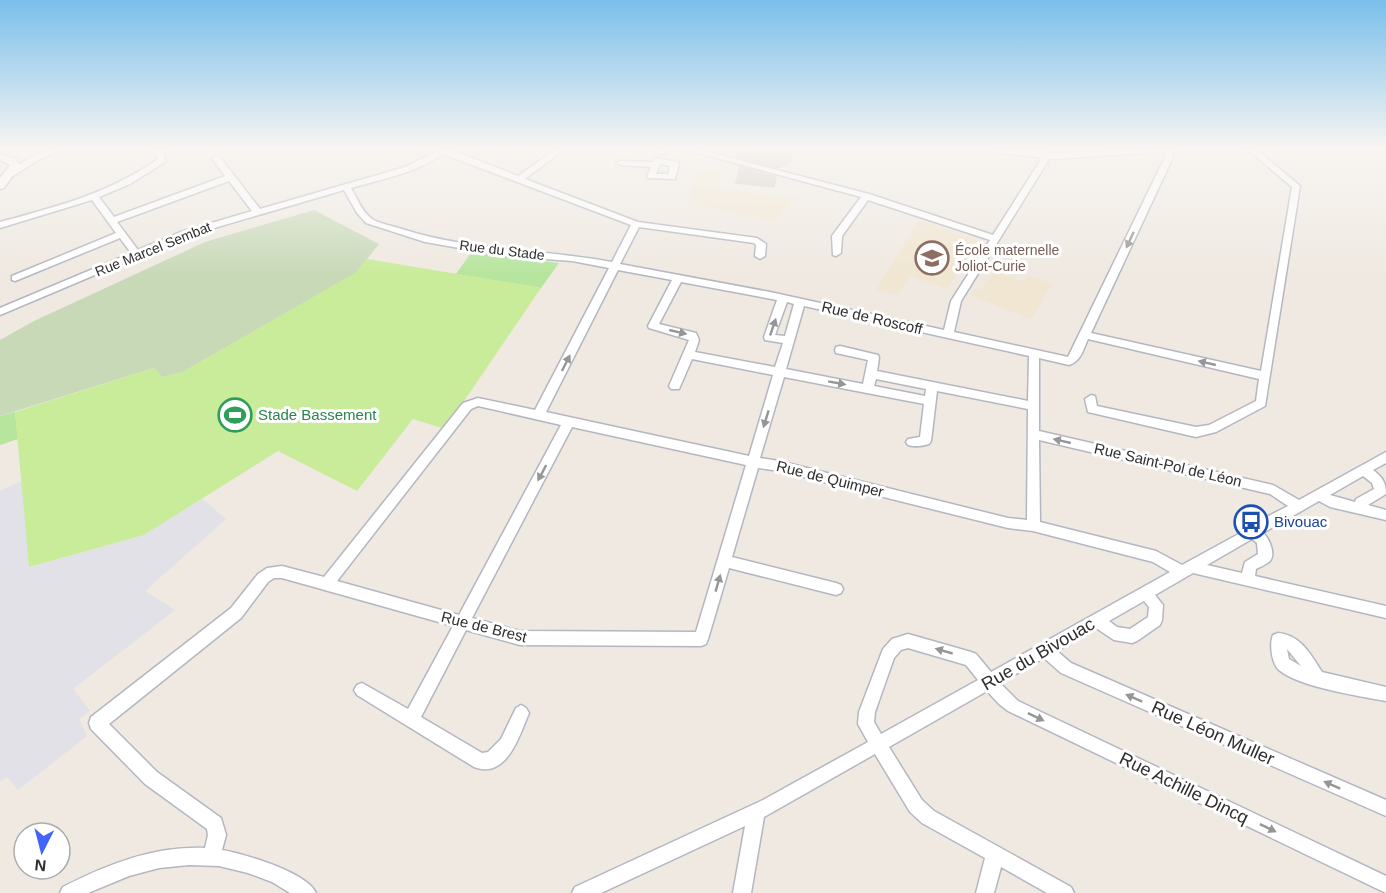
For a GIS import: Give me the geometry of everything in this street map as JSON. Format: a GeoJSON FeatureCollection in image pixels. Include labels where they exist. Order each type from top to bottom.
{"type":"FeatureCollection","features":[{"type":"Feature","properties":{"kind":"street"},"geometry":{"type":"LineString","coordinates":[[0,225],[104,191]]}},
{"type":"Feature","properties":{"kind":"street"},"geometry":{"type":"LineString","coordinates":[[112,221],[194,191]]}},
{"type":"Feature","properties":{"kind":"street"},"geometry":{"type":"LineString","coordinates":[[241,191],[257,212]]}},
{"type":"Feature","properties":{"kind":"street","name":"Rue Marcel Sembat"},"geometry":{"type":"LineString","coordinates":[[0,312],[184,234],[330,191]]}},
{"type":"Feature","properties":{"kind":"street","name":"Rue du Stade"},"geometry":{"type":"LineString","coordinates":[[349,191],[361,213],[369,221],[422,238],[498,252],[566,257],[678,278]]}},
{"type":"Feature","properties":{"kind":"street"},"geometry":{"type":"LineString","coordinates":[[551,191],[633,221],[755,240],[761,244],[760,256]]}},
{"type":"Feature","properties":{"kind":"street"},"geometry":{"type":"LineString","coordinates":[[846,191],[996,239]]}},
{"type":"Feature","properties":{"kind":"street"},"geometry":{"type":"LineString","coordinates":[[948,335],[953,306],[996,239],[1023,191]]}},
{"type":"Feature","properties":{"kind":"street"},"geometry":{"type":"LineString","coordinates":[[1153,191],[1085,335],[1265,375]]}},
{"type":"Feature","properties":{"kind":"street"},"geometry":{"type":"LineString","coordinates":[[1091,399],[1092,409],[1202,432],[1258,405],[1262,400],[1295,191]]}},
{"type":"Feature","properties":{"kind":"street"},"geometry":{"type":"LineString","coordinates":[[93,195],[136,254]]}},
{"type":"Feature","properties":{"kind":"street"},"geometry":{"type":"LineString","coordinates":[[836,253],[837,236],[866,196]]}},
{"type":"Feature","properties":{"kind":"street"},"geometry":{"type":"LineString","coordinates":[[539,414],[616,266],[633,221]]}},
{"type":"Feature","properties":{"kind":"street"},"geometry":{"type":"LineString","coordinates":[[15,278],[122,234]]}},
{"type":"Feature","properties":{"kind":"street"},"geometry":{"type":"LineString","coordinates":[[675,386],[694,340],[692,336],[653,326],[678,278]]}},
{"type":"Feature","properties":{"kind":"street","name":"Rue de Roscoff"},"geometry":{"type":"LineString","coordinates":[[678,278],[783,298],[1034,356],[1066,361],[1074,358],[1085,335]]}},
{"type":"Feature","properties":{"kind":"street"},"geometry":{"type":"LineString","coordinates":[[783,298],[769,337],[789,341]]}},
{"type":"Feature","properties":{"kind":"street"},"geometry":{"type":"LineString","coordinates":[[800,302],[724,561],[836,589]]}},
{"type":"Feature","properties":{"kind":"street"},"geometry":{"type":"LineString","coordinates":[[840,350],[874,358],[868,389]]}},
{"type":"Feature","properties":{"kind":"street"},"geometry":{"type":"LineString","coordinates":[[689,354],[930,401]]}},
{"type":"Feature","properties":{"kind":"street"},"geometry":{"type":"LineString","coordinates":[[1033,526],[1034,356]]}},
{"type":"Feature","properties":{"kind":"street"},"geometry":{"type":"LineString","coordinates":[[871,374],[1034,406]]}},
{"type":"Feature","properties":{"kind":"street"},"geometry":{"type":"LineString","coordinates":[[912,442],[925,441],[932,387]]}},
{"type":"Feature","properties":{"kind":"street","name":"Rue de Quimper"},"geometry":{"type":"LineString","coordinates":[[327,584],[467,406],[474,402],[779,466],[1156,557],[1186,570],[1248,580],[1386,612]]}},
{"type":"Feature","properties":{"kind":"street"},"geometry":{"type":"LineString","coordinates":[[411,720],[569,421]]}},
{"type":"Feature","properties":{"kind":"street","name":"Rue Saint-Pol de Léon"},"geometry":{"type":"LineString","coordinates":[[1033,434],[1274,490],[1299,506]]}},
{"type":"Feature","properties":{"kind":"street","name":"Rue du Bivouac"},"geometry":{"type":"LineString","coordinates":[[581,893],[756,812],[991,682],[1186,570],[1258,536],[1299,506],[1386,458]]}},
{"type":"Feature","properties":{"kind":"street"},"geometry":{"type":"LineString","coordinates":[[1359,509],[1363,501],[1380,491],[1377,480],[1364,470]]}},
{"type":"Feature","properties":{"kind":"street"},"geometry":{"type":"LineString","coordinates":[[1320,495],[1330,502],[1386,515]]}},
{"type":"Feature","properties":{"kind":"street"},"geometry":{"type":"LineString","coordinates":[[1248,580],[1250,566],[1265,557],[1258,536]]}},
{"type":"Feature","properties":{"kind":"street","name":"Rue de Brest"},"geometry":{"type":"LineString","coordinates":[[212,855],[217,835],[214,824],[151,778],[97,723],[236,613],[262,578],[272,572],[282,572],[527,639],[701,639],[724,561]]}},
{"type":"Feature","properties":{"kind":"street"},"geometry":{"type":"LineString","coordinates":[[1096,620],[1114,633],[1132,636],[1155,620],[1156,605],[1145,593]]}},
{"type":"Feature","properties":{"kind":"street","name":"Rue Achille Dincq"},"geometry":{"type":"LineString","coordinates":[[878,745],[867,727],[866,716],[888,654],[897,644],[912,642],[976,662],[1013,706],[1386,885]]}},
{"type":"Feature","properties":{"kind":"street","name":"Rue Léon Muller"},"geometry":{"type":"LineString","coordinates":[[1046,650],[1066,668],[1386,808]]}},
{"type":"Feature","properties":{"kind":"street"},"geometry":{"type":"LineString","coordinates":[[1316,676],[1386,694]]}},
{"type":"Feature","properties":{"kind":"street"},"geometry":{"type":"LineString","coordinates":[[362,690],[474,759],[487,762],[502,754],[521,713]]}},
{"type":"Feature","properties":{"kind":"street"},"geometry":{"type":"LineString","coordinates":[[878,745],[922,813],[1065,893]]}},
{"type":"Feature","properties":{"kind":"street"},"geometry":{"type":"LineString","coordinates":[[742,893],[756,812]]}},
{"type":"Feature","properties":{"kind":"street"},"geometry":{"type":"LineString","coordinates":[[69,893],[108,874],[139,864],[173,857],[212,855],[251,863],[307,893]]}},
{"type":"Feature","properties":{"kind":"street"},"geometry":{"type":"LineString","coordinates":[[985,893],[995,855]]}},
{"type":"Feature","properties":{"kind":"shaded area"},"geometry":{"type":"Polygon","coordinates":[[[691,191],[733,191],[796,198],[774,222],[688,202],[691,191]]]}},
{"type":"Feature","properties":{"kind":"shaded area","name":"École maternelle Joliot-Curie"},"geometry":{"type":"Polygon","coordinates":[[[919,220],[979,240],[947,289],[910,276],[897,295],[876,290],[919,220]]]}},
{"type":"Feature","properties":{"kind":"shaded area","name":"École maternelle Joliot-Curie"},"geometry":{"type":"Polygon","coordinates":[[[994,271],[1023,282],[1028,275],[1052,284],[1031,319],[970,295],[975,289],[980,290],[994,271]]]}},
{"type":"Feature","properties":{"kind":"shaded area"},"geometry":{"type":"Polygon","coordinates":[[[22,481],[30,567],[144,535],[202,499],[226,519],[145,591],[175,610],[73,689],[90,711],[79,719],[87,736],[18,790],[7,777],[0,782],[0,491],[22,481]]]}},
{"type":"Feature","properties":{"kind":"green space"},"geometry":{"type":"Polygon","coordinates":[[[314,210],[379,244],[356,273],[181,373],[162,377],[154,368],[0,416],[0,340],[34,321],[205,242],[314,210]]]}},
{"type":"Feature","properties":{"kind":"green space"},"geometry":{"type":"Polygon","coordinates":[[[471,253],[559,263],[541,288],[456,274],[471,253]]]}},
{"type":"Feature","properties":{"kind":"green space","name":"Stade Bassement"},"geometry":{"type":"Polygon","coordinates":[[[367,259],[541,288],[445,429],[413,419],[357,491],[278,451],[144,535],[29,567],[15,412],[154,368],[162,377],[181,373],[355,273],[367,259]]]}},
{"type":"Feature","properties":{"kind":"green space"},"geometry":{"type":"Polygon","coordinates":[[[15,412],[18,439],[0,445],[0,416],[15,412]]]}},
{"type":"Feature","properties":{"kind":"place","name":"École maternelle Joliot-Curie"},"geometry":{"type":"Point","coordinates":[932,258]}},
{"type":"Feature","properties":{"kind":"place","name":"Stade Bassement"},"geometry":{"type":"Point","coordinates":[235,415]}},
{"type":"Feature","properties":{"kind":"place","name":"Bivouac"},"geometry":{"type":"Point","coordinates":[1251,522]}}]}
